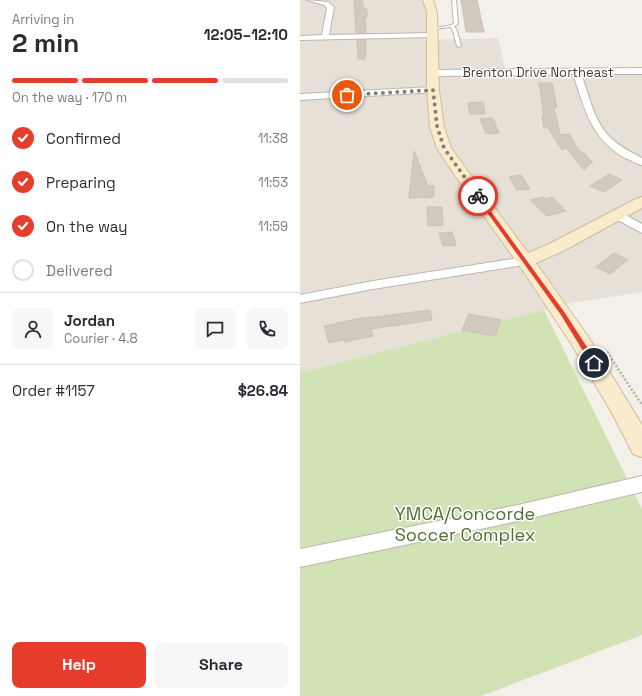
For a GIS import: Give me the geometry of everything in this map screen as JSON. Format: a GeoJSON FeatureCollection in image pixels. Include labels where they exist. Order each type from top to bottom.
{"type":"FeatureCollection","features":[{"type":"Feature","properties":{"kind":"main road"},"geometry":{"type":"LineString","coordinates":[[428,0],[432,13],[433,90],[437,126],[444,148],[459,171],[525,260],[571,327],[624,411],[642,447]]}},
{"type":"Feature","properties":{"kind":"main road"},"geometry":{"type":"LineString","coordinates":[[525,260],[557,247],[642,202]]}},
{"type":"Feature","properties":{"kind":"street"},"geometry":{"type":"LineString","coordinates":[[310,0],[326,3],[331,7],[332,11],[326,38]]}},
{"type":"Feature","properties":{"kind":"street"},"geometry":{"type":"LineString","coordinates":[[300,38],[326,38],[433,31]]}},
{"type":"Feature","properties":{"kind":"street","name":"Brenton Drive Northeast"},"geometry":{"type":"LineString","coordinates":[[433,73],[642,71]]}},
{"type":"Feature","properties":{"kind":"street"},"geometry":{"type":"LineString","coordinates":[[576,72],[603,136],[612,145],[642,162]]}},
{"type":"Feature","properties":{"kind":"street"},"geometry":{"type":"LineString","coordinates":[[300,97],[433,90]]}},
{"type":"Feature","properties":{"kind":"street"},"geometry":{"type":"LineString","coordinates":[[618,215],[642,229]]}},
{"type":"Feature","properties":{"kind":"street"},"geometry":{"type":"LineString","coordinates":[[300,299],[525,260]]}},
{"type":"Feature","properties":{"kind":"street"},"geometry":{"type":"LineString","coordinates":[[300,558],[518,513],[642,484]]}},
{"type":"Feature","properties":{"kind":"lane"},"geometry":{"type":"LineString","coordinates":[[433,31],[452,26],[456,22],[454,0]]}},
{"type":"Feature","properties":{"kind":"lane"},"geometry":{"type":"LineString","coordinates":[[452,26],[455,31],[458,46]]}},
{"type":"Feature","properties":{"kind":"shaded area"},"geometry":{"type":"Polygon","coordinates":[[[300,0],[428,0],[430,17],[426,40],[498,38],[506,73],[642,71],[642,292],[572,303],[300,373],[300,0]]]}},
{"type":"Feature","properties":{"kind":"green space","name":"YMCA/Concorde Soccer Complex"},"geometry":{"type":"Polygon","coordinates":[[[544,310],[642,509],[642,635],[481,696],[300,696],[300,373],[544,310]]]}},
{"type":"Feature","properties":{"kind":"building"},"geometry":{"type":"Polygon","coordinates":[[[354,0],[362,0],[363,6],[367,10],[367,17],[365,17],[366,33],[356,33],[354,0]]]}},
{"type":"Feature","properties":{"kind":"building"},"geometry":{"type":"Polygon","coordinates":[[[461,0],[477,0],[484,32],[466,32],[461,0]]]}},
{"type":"Feature","properties":{"kind":"building"},"geometry":{"type":"Polygon","coordinates":[[[357,40],[366,40],[365,59],[358,59],[357,40]]]}},
{"type":"Feature","properties":{"kind":"building"},"geometry":{"type":"Polygon","coordinates":[[[539,83],[552,83],[557,107],[554,107],[560,135],[569,134],[580,152],[583,152],[593,163],[588,163],[589,165],[584,170],[566,148],[562,150],[548,128],[544,128],[542,117],[544,117],[539,83]]]}},
{"type":"Feature","properties":{"kind":"building"},"geometry":{"type":"Polygon","coordinates":[[[483,102],[485,114],[470,114],[468,103],[483,102]]]}},
{"type":"Feature","properties":{"kind":"building"},"geometry":{"type":"Polygon","coordinates":[[[493,118],[499,133],[486,134],[480,119],[493,118]]]}},
{"type":"Feature","properties":{"kind":"building"},"geometry":{"type":"Polygon","coordinates":[[[414,151],[428,186],[434,186],[434,197],[409,198],[414,151]]]}},
{"type":"Feature","properties":{"kind":"building"},"geometry":{"type":"Polygon","coordinates":[[[609,174],[622,180],[604,192],[590,186],[609,174]]]}},
{"type":"Feature","properties":{"kind":"building"},"geometry":{"type":"Polygon","coordinates":[[[521,175],[530,189],[517,190],[509,177],[521,175]]]}},
{"type":"Feature","properties":{"kind":"building"},"geometry":{"type":"Polygon","coordinates":[[[543,197],[546,199],[552,197],[566,211],[547,216],[530,200],[543,197]]]}},
{"type":"Feature","properties":{"kind":"building"},"geometry":{"type":"Polygon","coordinates":[[[427,207],[442,207],[443,225],[428,226],[427,207]]]}},
{"type":"Feature","properties":{"kind":"building"},"geometry":{"type":"Polygon","coordinates":[[[452,232],[456,245],[443,246],[439,233],[452,232]]]}},
{"type":"Feature","properties":{"kind":"building"},"geometry":{"type":"Polygon","coordinates":[[[614,253],[628,260],[610,274],[596,267],[614,253]]]}},
{"type":"Feature","properties":{"kind":"building"},"geometry":{"type":"Polygon","coordinates":[[[430,310],[432,320],[371,329],[373,336],[345,342],[344,340],[329,343],[324,326],[366,317],[430,310]]]}},
{"type":"Feature","properties":{"kind":"building"},"geometry":{"type":"Polygon","coordinates":[[[469,314],[501,320],[495,336],[462,330],[469,314]]]}},
{"type":"Feature","properties":{"kind":"way so far"},"geometry":{"type":"LineString","coordinates":[[347,95],[433,90],[437,126],[444,148],[478,196]]}},
{"type":"Feature","properties":{"kind":"route"},"geometry":{"type":"LineString","coordinates":[[478,196],[563,314],[594,363]]}}]}
